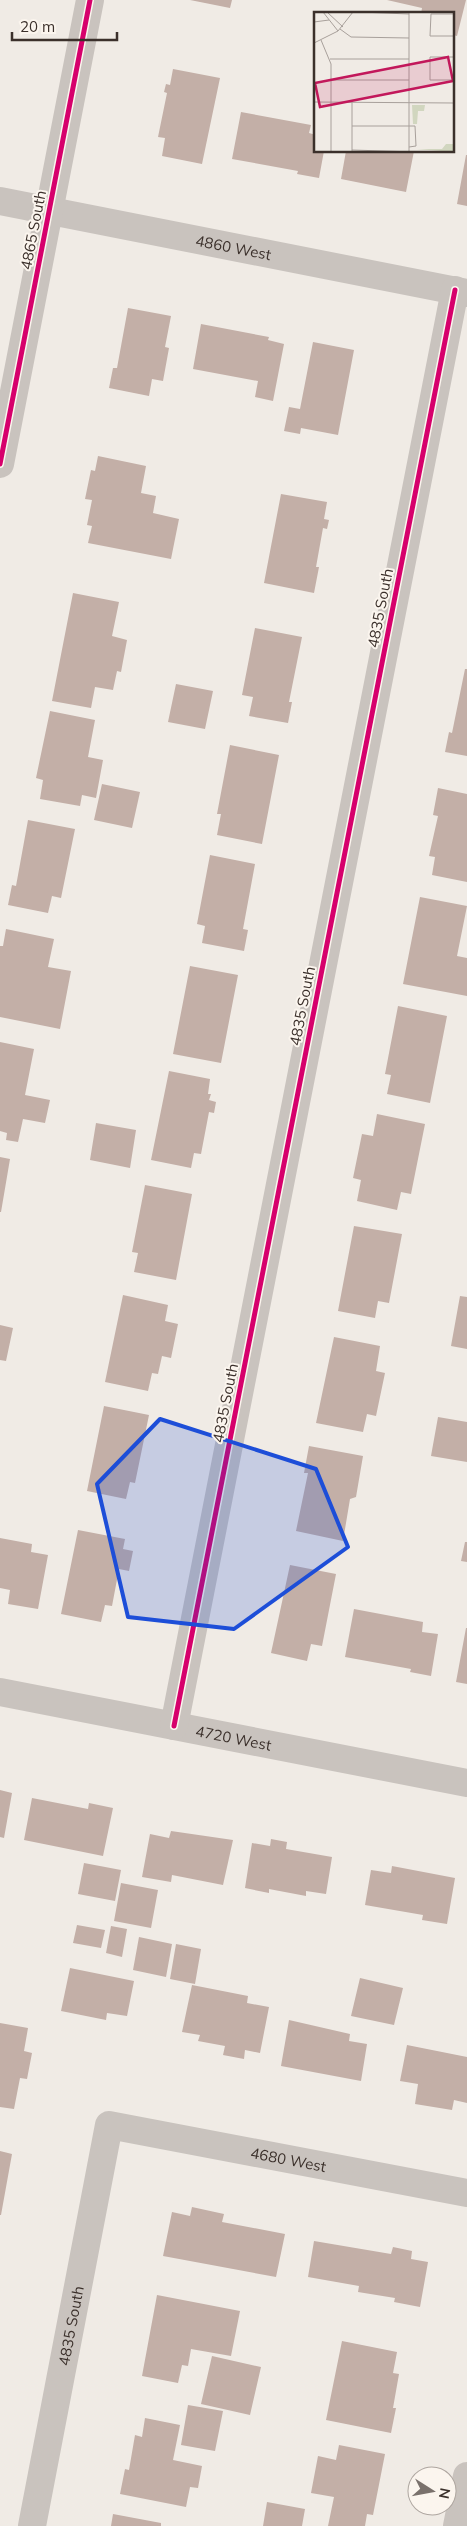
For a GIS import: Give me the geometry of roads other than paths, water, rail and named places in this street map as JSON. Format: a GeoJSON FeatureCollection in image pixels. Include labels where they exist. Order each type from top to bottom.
{"type":"FeatureCollection","features":[{"type":"Feature","properties":{"kind":"street","name":"4865 South"},"geometry":{"type":"LineString","coordinates":[[0,464],[90,0]]}},
{"type":"Feature","properties":{"kind":"street","name":"4860 West"},"geometry":{"type":"LineString","coordinates":[[0,201],[461,292]]}},
{"type":"Feature","properties":{"kind":"street","name":"4835 South"},"geometry":{"type":"LineString","coordinates":[[174,1726],[461,292]]}},
{"type":"Feature","properties":{"kind":"street","name":"4720 West"},"geometry":{"type":"LineString","coordinates":[[0,1692],[467,1784]]}},
{"type":"Feature","properties":{"kind":"street","name":"4835 South"},"geometry":{"type":"LineString","coordinates":[[32,2526],[109,2125]]}},
{"type":"Feature","properties":{"kind":"street","name":"4680 West"},"geometry":{"type":"LineString","coordinates":[[109,2125],[467,2193]]}},
{"type":"Feature","properties":{"kind":"street"},"geometry":{"type":"LineString","coordinates":[[457,2526],[467,2476]]}}]}
